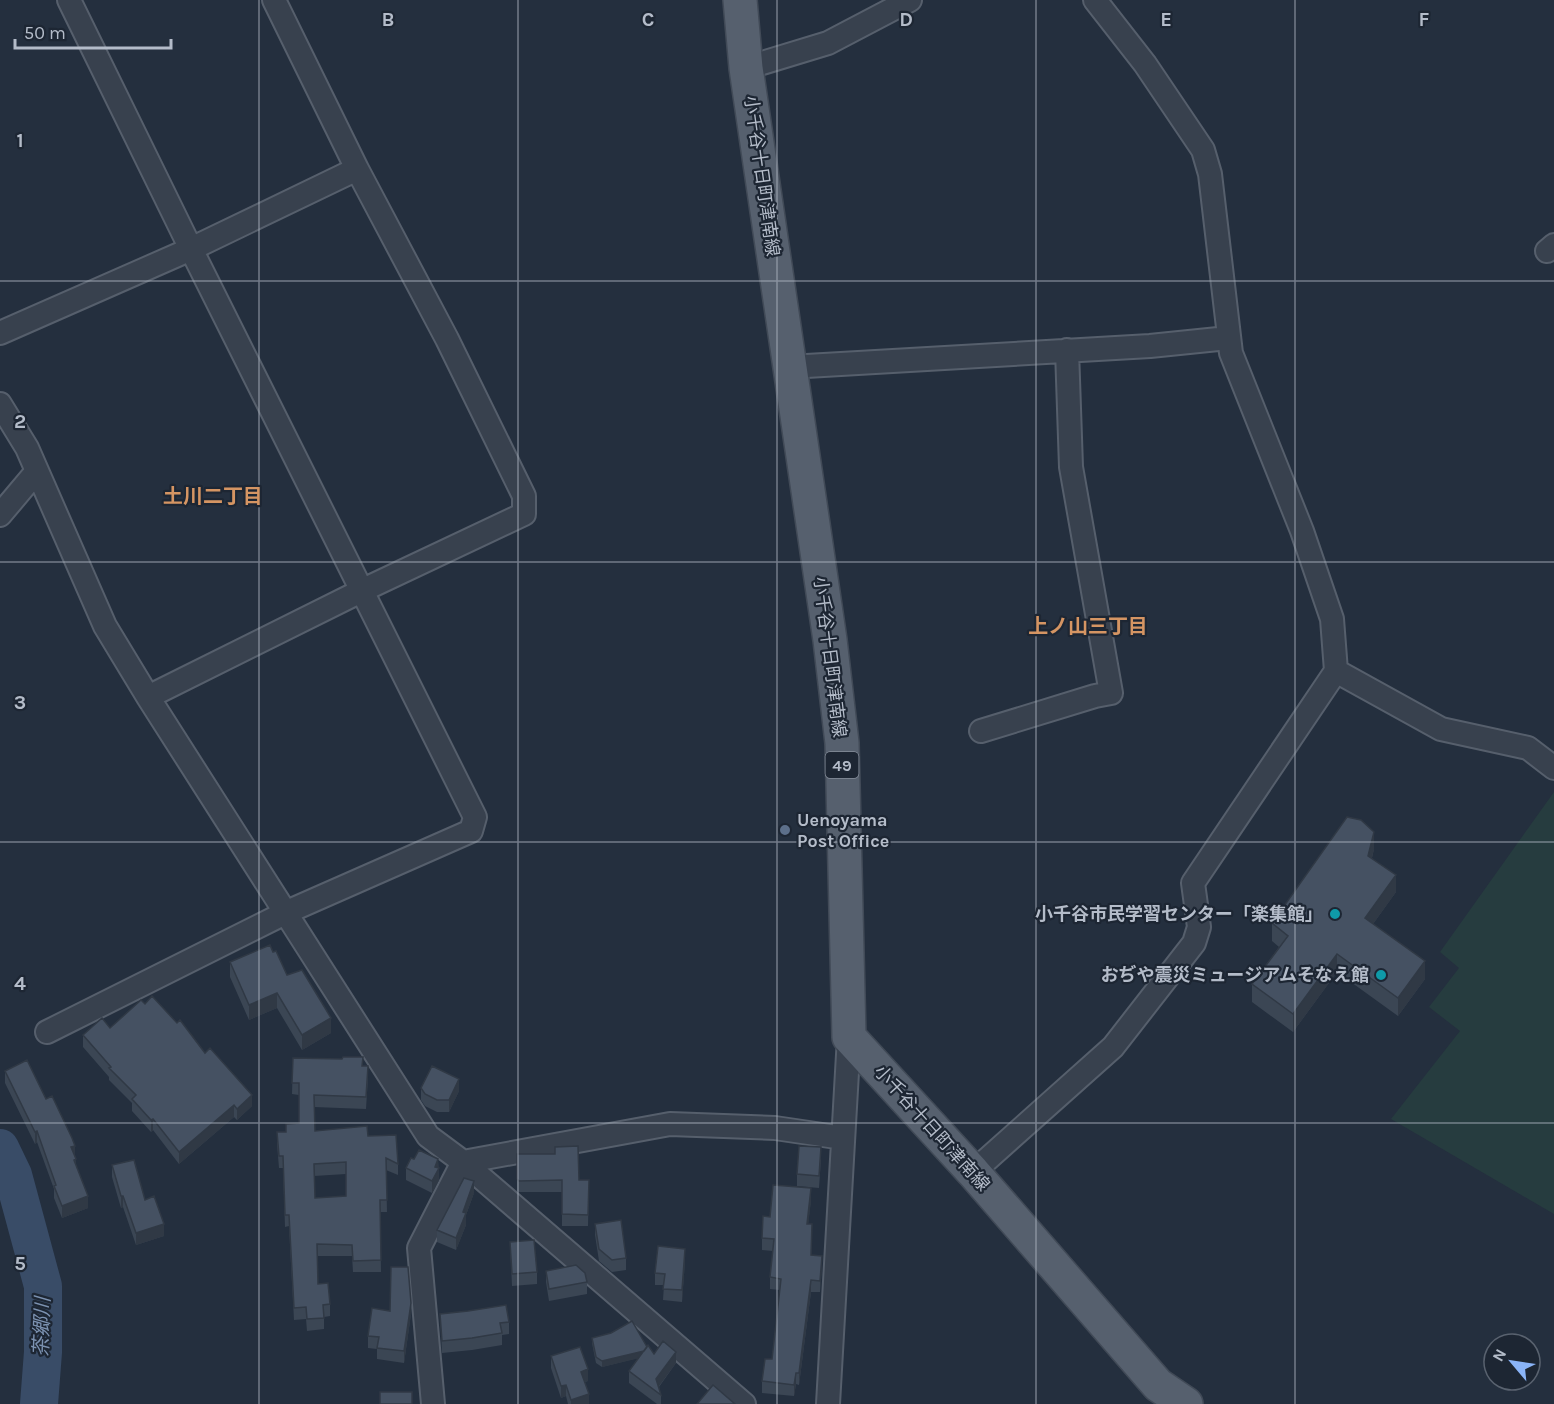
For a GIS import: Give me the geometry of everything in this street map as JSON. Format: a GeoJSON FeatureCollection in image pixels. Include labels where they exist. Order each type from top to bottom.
{"type":"FeatureCollection","features":[{"type":"Feature","properties":{"kind":"main road","name":"小千谷十日町津南線"},"geometry":{"type":"LineString","coordinates":[[741,0],[746,68],[830,639],[842,743],[849,1037],[973,1172],[1158,1385],[1186,1404]]}},
{"type":"Feature","properties":{"kind":"street"},"geometry":{"type":"LineString","coordinates":[[47,1032],[287,912],[471,831],[475,818],[190,249],[69,0]]}},
{"type":"Feature","properties":{"kind":"street"},"geometry":{"type":"LineString","coordinates":[[148,697],[361,591],[524,514],[524,496],[447,339],[357,169],[274,0]]}},
{"type":"Feature","properties":{"kind":"street"},"geometry":{"type":"LineString","coordinates":[[746,68],[828,43],[910,0]]}},
{"type":"Feature","properties":{"kind":"street"},"geometry":{"type":"LineString","coordinates":[[973,1172],[1113,1047],[1194,943],[1199,927],[1193,883],[1336,671],[1332,619],[1302,531],[1231,353],[1210,174],[1203,150],[1145,64],[1095,0]]}},
{"type":"Feature","properties":{"kind":"street"},"geometry":{"type":"LineString","coordinates":[[0,333],[190,249],[357,169]]}},
{"type":"Feature","properties":{"kind":"street"},"geometry":{"type":"LineString","coordinates":[[789,366],[1150,346],[1228,338]]}},
{"type":"Feature","properties":{"kind":"street"},"geometry":{"type":"LineString","coordinates":[[981,731],[1095,696],[1112,693],[1071,467],[1067,350]]}},
{"type":"Feature","properties":{"kind":"street"},"geometry":{"type":"LineString","coordinates":[[0,404],[27,448],[105,626],[428,1136],[463,1161],[744,1404]]}},
{"type":"Feature","properties":{"kind":"street"},"geometry":{"type":"LineString","coordinates":[[0,515],[37,471]]}},
{"type":"Feature","properties":{"kind":"street"},"geometry":{"type":"LineString","coordinates":[[1336,671],[1441,729],[1528,748],[1554,768]]}},
{"type":"Feature","properties":{"kind":"street"},"geometry":{"type":"LineString","coordinates":[[828,1404],[849,1037]]}},
{"type":"Feature","properties":{"kind":"street"},"geometry":{"type":"LineString","coordinates":[[463,1161],[670,1124],[775,1128],[843,1138]]}},
{"type":"Feature","properties":{"kind":"street"},"geometry":{"type":"LineString","coordinates":[[433,1404],[419,1248],[463,1161]]}},
{"type":"Feature","properties":{"kind":"green space"},"geometry":{"type":"Polygon","coordinates":[[[1554,792],[1554,1214],[1391,1119],[1460,1031],[1429,1007],[1459,968],[1440,952],[1554,792]]]}},
{"type":"Feature","properties":{"kind":"building","name":"小千谷市民学習センター「楽集館」"},"geometry":{"type":"Polygon","coordinates":[[[1347,817],[1361,820],[1374,832],[1368,856],[1396,875],[1365,918],[1425,961],[1398,998],[1337,954],[1293,1014],[1252,984],[1288,936],[1272,923],[1347,817]]]}},
{"type":"Feature","properties":{"kind":"building"},"geometry":{"type":"Polygon","coordinates":[[[270,945],[273,952],[276,951],[287,975],[302,970],[331,1018],[302,1035],[277,993],[249,1005],[230,962],[270,945]]]}},
{"type":"Feature","properties":{"kind":"building"},"geometry":{"type":"Polygon","coordinates":[[[152,996],[177,1023],[180,1020],[205,1053],[210,1048],[252,1095],[237,1109],[234,1105],[179,1152],[153,1119],[151,1120],[132,1099],[136,1095],[109,1068],[111,1067],[83,1035],[102,1018],[110,1028],[141,1000],[145,1004],[152,996]]]}},
{"type":"Feature","properties":{"kind":"building"},"geometry":{"type":"Polygon","coordinates":[[[343,1057],[363,1057],[362,1066],[368,1066],[366,1097],[314,1095],[315,1131],[367,1126],[368,1136],[396,1135],[398,1164],[386,1158],[387,1200],[380,1200],[381,1260],[353,1261],[352,1245],[317,1244],[318,1284],[328,1283],[330,1304],[323,1305],[324,1318],[307,1319],[306,1307],[294,1308],[289,1215],[285,1215],[283,1156],[279,1156],[277,1132],[286,1132],[286,1124],[299,1123],[299,1083],[292,1083],[293,1058],[342,1059],[343,1057]],[[346,1162],[314,1164],[315,1198],[346,1196],[346,1162]]]}},
{"type":"Feature","properties":{"kind":"building"},"geometry":{"type":"Polygon","coordinates":[[[27,1060],[46,1099],[52,1096],[72,1138],[75,1146],[71,1147],[76,1159],[74,1160],[88,1196],[62,1206],[37,1131],[35,1132],[5,1071],[27,1060]]]}},
{"type":"Feature","properties":{"kind":"building"},"geometry":{"type":"Polygon","coordinates":[[[432,1066],[459,1079],[449,1100],[437,1100],[425,1094],[421,1088],[432,1066]]]}},
{"type":"Feature","properties":{"kind":"building"},"geometry":{"type":"Polygon","coordinates":[[[578,1146],[579,1180],[589,1180],[588,1215],[562,1214],[562,1180],[519,1181],[517,1179],[517,1154],[555,1154],[555,1147],[578,1146]]]}},
{"type":"Feature","properties":{"kind":"building"},"geometry":{"type":"Polygon","coordinates":[[[799,1146],[821,1147],[819,1176],[797,1174],[799,1146]]]}},
{"type":"Feature","properties":{"kind":"building"},"geometry":{"type":"Polygon","coordinates":[[[419,1150],[438,1159],[435,1167],[439,1168],[432,1181],[406,1168],[411,1158],[414,1159],[419,1150]]]}},
{"type":"Feature","properties":{"kind":"building"},"geometry":{"type":"Polygon","coordinates":[[[134,1160],[145,1200],[154,1196],[164,1224],[136,1233],[123,1196],[121,1196],[112,1165],[134,1160]]]}},
{"type":"Feature","properties":{"kind":"building"},"geometry":{"type":"Polygon","coordinates":[[[464,1178],[474,1181],[463,1212],[466,1213],[456,1238],[437,1230],[464,1178]]]}},
{"type":"Feature","properties":{"kind":"building"},"geometry":{"type":"Polygon","coordinates":[[[773,1185],[811,1188],[807,1224],[812,1224],[811,1255],[822,1256],[820,1281],[811,1280],[799,1373],[796,1373],[794,1385],[762,1381],[765,1359],[772,1359],[781,1279],[770,1277],[774,1239],[762,1238],[763,1216],[770,1217],[773,1185]]]}},
{"type":"Feature","properties":{"kind":"building"},"geometry":{"type":"Polygon","coordinates":[[[621,1220],[626,1258],[612,1260],[599,1249],[595,1224],[621,1220]]]}},
{"type":"Feature","properties":{"kind":"building"},"geometry":{"type":"Polygon","coordinates":[[[534,1240],[537,1272],[512,1274],[510,1242],[534,1240]]]}},
{"type":"Feature","properties":{"kind":"building"},"geometry":{"type":"Polygon","coordinates":[[[658,1246],[685,1249],[682,1290],[663,1289],[665,1274],[655,1273],[658,1246]]]}},
{"type":"Feature","properties":{"kind":"building"},"geometry":{"type":"Polygon","coordinates":[[[576,1265],[585,1273],[587,1282],[549,1289],[546,1271],[576,1265]]]}},
{"type":"Feature","properties":{"kind":"building"},"geometry":{"type":"Polygon","coordinates":[[[391,1267],[408,1267],[411,1303],[404,1351],[377,1348],[379,1337],[368,1336],[372,1308],[390,1311],[391,1267]]]}},
{"type":"Feature","properties":{"kind":"building"},"geometry":{"type":"Polygon","coordinates":[[[506,1305],[509,1322],[500,1323],[502,1333],[442,1341],[440,1314],[506,1305]]]}},
{"type":"Feature","properties":{"kind":"building"},"geometry":{"type":"Polygon","coordinates":[[[632,1321],[647,1347],[644,1351],[602,1361],[596,1357],[592,1338],[611,1333],[632,1321]]]}},
{"type":"Feature","properties":{"kind":"building"},"geometry":{"type":"Polygon","coordinates":[[[663,1341],[676,1352],[656,1379],[661,1395],[629,1371],[648,1345],[654,1354],[663,1341]]]}},
{"type":"Feature","properties":{"kind":"building"},"geometry":{"type":"Polygon","coordinates":[[[580,1347],[588,1369],[581,1372],[589,1394],[571,1400],[566,1385],[561,1386],[551,1356],[580,1347]]]}},
{"type":"Feature","properties":{"kind":"building"},"geometry":{"type":"Polygon","coordinates":[[[713,1385],[735,1404],[697,1404],[713,1385]]]}},
{"type":"Feature","properties":{"kind":"building"},"geometry":{"type":"Polygon","coordinates":[[[380,1392],[412,1392],[412,1404],[380,1404],[380,1392]]]}},
{"type":"Feature","properties":{"kind":"waterway","name":"茶郷川"},"geometry":{"type":"LineString","coordinates":[[0,1148],[13,1175],[43,1286],[43,1352],[39,1404]]}},
{"type":"Feature","properties":{"kind":"place","name":"Uenoyama Post Office"},"geometry":{"type":"Point","coordinates":[785,830]}},
{"type":"Feature","properties":{"kind":"place","name":"小千谷市民学習センター「楽集館」"},"geometry":{"type":"Point","coordinates":[1335,914]}},
{"type":"Feature","properties":{"kind":"place","name":"おぢや震災ミュージアムそなえ館"},"geometry":{"type":"Point","coordinates":[1381,975]}},
{"type":"Feature","properties":{"kind":"district","name":"土川二丁目"},"geometry":{"type":"Point","coordinates":[213,496]}},
{"type":"Feature","properties":{"kind":"district","name":"上ノ山三丁目"},"geometry":{"type":"Point","coordinates":[1088,626]}}]}
